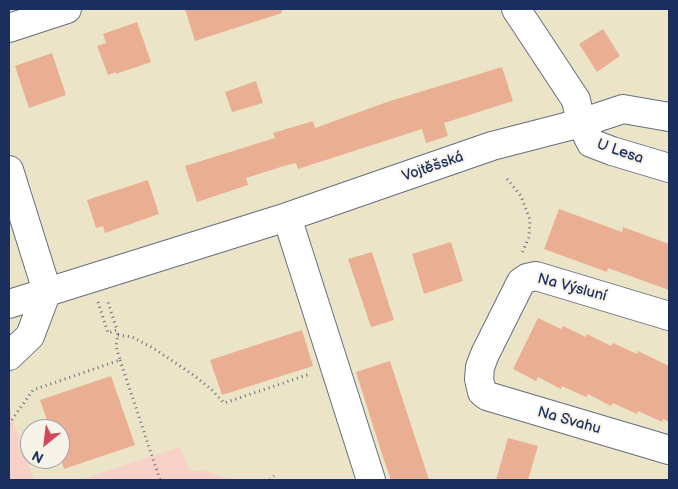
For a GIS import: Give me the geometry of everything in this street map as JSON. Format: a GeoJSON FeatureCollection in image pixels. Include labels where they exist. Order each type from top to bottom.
{"type":"FeatureCollection","features":[{"type":"Feature","properties":{"kind":"street"},"geometry":{"type":"LineString","coordinates":[[9,28],[67,9]]}},
{"type":"Feature","properties":{"kind":"street"},"geometry":{"type":"LineString","coordinates":[[516,9],[576,100],[581,124]]}},
{"type":"Feature","properties":{"kind":"street","name":"Vojtěšská"},"geometry":{"type":"LineString","coordinates":[[9,304],[47,291],[99,288],[287,218],[492,146],[581,124],[623,109],[669,117]]}},
{"type":"Feature","properties":{"kind":"street","name":"U Lesa"},"geometry":{"type":"LineString","coordinates":[[581,124],[591,143],[669,168]]}},
{"type":"Feature","properties":{"kind":"street"},"geometry":{"type":"LineString","coordinates":[[9,170],[47,291],[30,336],[9,356]]}},
{"type":"Feature","properties":{"kind":"street"},"geometry":{"type":"LineString","coordinates":[[287,218],[371,480]]}},
{"type":"Feature","properties":{"kind":"street","name":"Na Výsluní"},"geometry":{"type":"LineString","coordinates":[[479,379],[480,367],[486,354],[521,282],[526,278],[536,276],[669,316]]}},
{"type":"Feature","properties":{"kind":"street","name":"Na Svahu"},"geometry":{"type":"LineString","coordinates":[[479,379],[482,392],[487,396],[669,450]]}},
{"type":"Feature","properties":{"kind":"path"},"geometry":{"type":"LineString","coordinates":[[507,179],[521,196],[530,220],[529,237],[522,253],[536,276]]}},
{"type":"Feature","properties":{"kind":"path"},"geometry":{"type":"LineString","coordinates":[[99,288],[117,330],[116,346],[120,360],[160,480]]}},
{"type":"Feature","properties":{"kind":"path"},"geometry":{"type":"LineString","coordinates":[[99,288],[108,333],[117,330]]}},
{"type":"Feature","properties":{"kind":"path"},"geometry":{"type":"LineString","coordinates":[[118,335],[132,337],[153,348],[192,374],[211,389],[224,403],[312,374]]}},
{"type":"Feature","properties":{"kind":"path"},"geometry":{"type":"LineString","coordinates":[[9,424],[33,390],[120,360]]}},
{"type":"Feature","properties":{"kind":"path"},"geometry":{"type":"LineString","coordinates":[[270,480],[274,476]]}},
{"type":"Feature","properties":{"kind":"shaded area"},"geometry":{"type":"Polygon","coordinates":[[[9,408],[20,441],[20,469],[30,469],[34,480],[9,480],[9,408]]]}},
{"type":"Feature","properties":{"kind":"shaded area"},"geometry":{"type":"Polygon","coordinates":[[[180,447],[190,471],[203,471],[234,480],[80,480],[180,447]]]}},
{"type":"Feature","properties":{"kind":"building"},"geometry":{"type":"Polygon","coordinates":[[[185,9],[282,9],[282,13],[195,41],[185,9]]]}},
{"type":"Feature","properties":{"kind":"building"},"geometry":{"type":"Polygon","coordinates":[[[137,22],[151,62],[108,75],[97,46],[106,43],[103,34],[137,22]]]}},
{"type":"Feature","properties":{"kind":"building"},"geometry":{"type":"Polygon","coordinates":[[[603,29],[620,56],[597,72],[579,44],[603,29]]]}},
{"type":"Feature","properties":{"kind":"building"},"geometry":{"type":"Polygon","coordinates":[[[52,53],[66,95],[29,108],[15,66],[52,53]]]}},
{"type":"Feature","properties":{"kind":"building"},"geometry":{"type":"Polygon","coordinates":[[[502,67],[513,101],[444,123],[448,136],[426,143],[422,129],[298,169],[296,163],[246,178],[248,185],[197,202],[185,166],[275,138],[273,133],[313,121],[315,128],[390,101],[502,67]]]}},
{"type":"Feature","properties":{"kind":"building"},"geometry":{"type":"Polygon","coordinates":[[[256,81],[263,103],[232,112],[225,92],[256,81]]]}},
{"type":"Feature","properties":{"kind":"building"},"geometry":{"type":"Polygon","coordinates":[[[148,180],[159,214],[105,233],[103,226],[96,228],[87,200],[148,180]]]}},
{"type":"Feature","properties":{"kind":"building"},"geometry":{"type":"Polygon","coordinates":[[[559,209],[622,232],[623,227],[669,244],[669,290],[608,268],[607,272],[544,249],[559,209]]]}},
{"type":"Feature","properties":{"kind":"building"},"geometry":{"type":"Polygon","coordinates":[[[451,242],[463,281],[424,294],[412,254],[451,242]]]}},
{"type":"Feature","properties":{"kind":"building"},"geometry":{"type":"Polygon","coordinates":[[[372,252],[394,320],[371,327],[348,259],[372,252]]]}},
{"type":"Feature","properties":{"kind":"building"},"geometry":{"type":"Polygon","coordinates":[[[538,318],[561,329],[563,326],[586,337],[587,334],[611,346],[613,343],[637,354],[638,351],[669,366],[669,422],[663,419],[662,422],[638,411],[637,414],[613,403],[611,406],[588,394],[586,397],[562,386],[561,389],[538,377],[536,381],[513,369],[538,318]]]}},
{"type":"Feature","properties":{"kind":"building"},"geometry":{"type":"Polygon","coordinates":[[[302,330],[313,366],[222,395],[210,360],[302,330]]]}},
{"type":"Feature","properties":{"kind":"building"},"geometry":{"type":"Polygon","coordinates":[[[390,361],[429,480],[391,480],[383,457],[356,372],[390,361]]]}},
{"type":"Feature","properties":{"kind":"building"},"geometry":{"type":"Polygon","coordinates":[[[111,376],[135,445],[70,467],[70,419],[47,419],[40,400],[111,376]]]}},
{"type":"Feature","properties":{"kind":"building"},"geometry":{"type":"Polygon","coordinates":[[[508,438],[538,446],[528,480],[496,480],[508,438]]]}}]}
